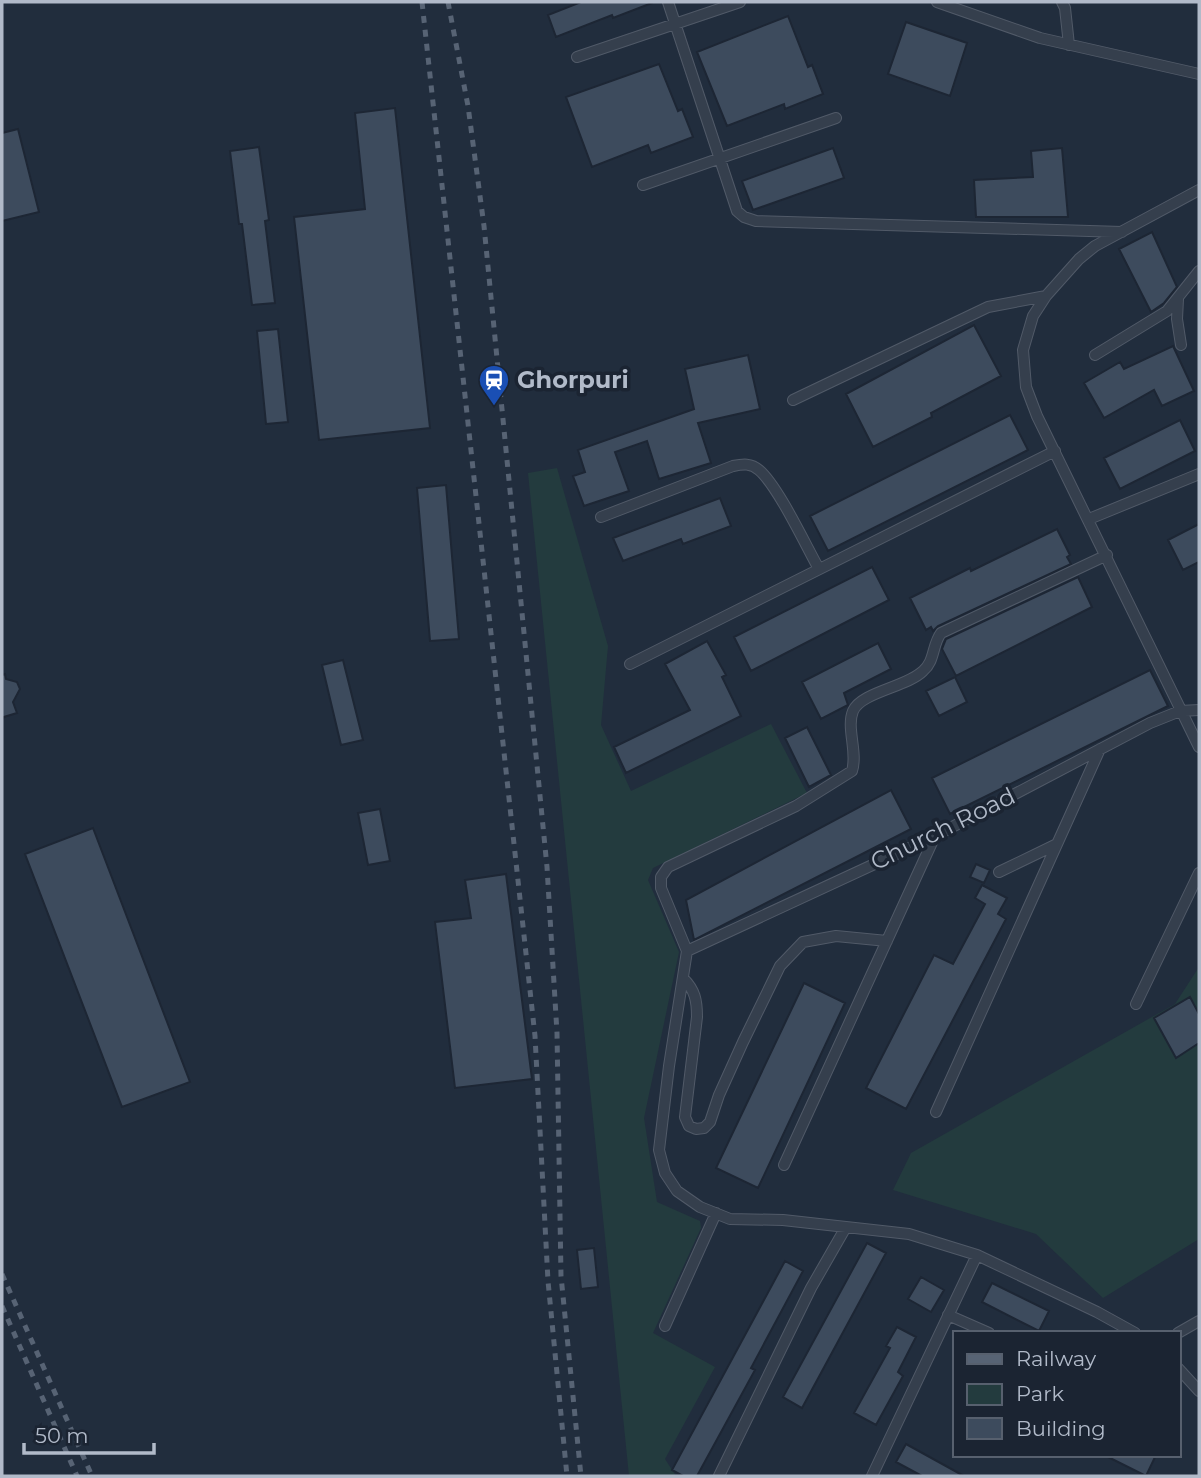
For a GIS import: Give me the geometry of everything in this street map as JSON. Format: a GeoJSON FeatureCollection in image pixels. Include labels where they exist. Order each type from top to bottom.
{"type":"FeatureCollection","features":[{"type":"Feature","properties":{"kind":"lane"},"geometry":{"type":"LineString","coordinates":[[668,2],[737,211],[744,217],[756,221],[1123,232]]}},
{"type":"Feature","properties":{"kind":"lane"},"geometry":{"type":"LineString","coordinates":[[577,57],[740,2]]}},
{"type":"Feature","properties":{"kind":"lane"},"geometry":{"type":"LineString","coordinates":[[937,2],[1040,38],[1199,75]]}},
{"type":"Feature","properties":{"kind":"lane"},"geometry":{"type":"LineString","coordinates":[[1062,2],[1069,45]]}},
{"type":"Feature","properties":{"kind":"lane"},"geometry":{"type":"LineString","coordinates":[[643,186],[836,118]]}},
{"type":"Feature","properties":{"kind":"lane"},"geometry":{"type":"LineString","coordinates":[[1199,190],[1095,246],[1087,253],[1046,296],[1033,316],[1023,350],[1026,387],[1199,747]]}},
{"type":"Feature","properties":{"kind":"lane"},"geometry":{"type":"LineString","coordinates":[[1095,355],[1154,320],[1178,299],[1199,271]]}},
{"type":"Feature","properties":{"kind":"lane"},"geometry":{"type":"LineString","coordinates":[[793,400],[988,307],[1046,296]]}},
{"type":"Feature","properties":{"kind":"lane"},"geometry":{"type":"LineString","coordinates":[[1178,299],[1177,319],[1181,345]]}},
{"type":"Feature","properties":{"kind":"lane"},"geometry":{"type":"LineString","coordinates":[[630,664],[1055,452]]}},
{"type":"Feature","properties":{"kind":"lane"},"geometry":{"type":"LineString","coordinates":[[601,517],[733,466],[746,464],[759,470],[774,489],[819,569]]}},
{"type":"Feature","properties":{"kind":"lane"},"geometry":{"type":"LineString","coordinates":[[1089,519],[1199,474]]}},
{"type":"Feature","properties":{"kind":"lane"},"geometry":{"type":"LineString","coordinates":[[1107,555],[941,633],[935,641],[933,657],[926,670],[909,682],[861,702],[853,711],[851,724],[855,761],[852,771],[796,806],[668,867],[661,877],[661,888],[687,951],[659,1150],[665,1173],[677,1191],[701,1207],[730,1219],[783,1220],[909,1234],[977,1255],[1131,1331]]}},
{"type":"Feature","properties":{"kind":"lane","name":"Church Road"},"geometry":{"type":"LineString","coordinates":[[687,951],[934,836],[1150,723],[1180,711],[1199,710]]}},
{"type":"Feature","properties":{"kind":"lane"},"geometry":{"type":"LineString","coordinates":[[936,1111],[1100,749]]}},
{"type":"Feature","properties":{"kind":"lane"},"geometry":{"type":"LineString","coordinates":[[784,1166],[934,836]]}},
{"type":"Feature","properties":{"kind":"lane"},"geometry":{"type":"LineString","coordinates":[[999,872],[1057,844]]}},
{"type":"Feature","properties":{"kind":"lane"},"geometry":{"type":"LineString","coordinates":[[1136,1004],[1199,873]]}},
{"type":"Feature","properties":{"kind":"lane"},"geometry":{"type":"LineString","coordinates":[[682,978],[692,988],[697,1001],[685,1117],[689,1126],[696,1129],[704,1128],[710,1122],[719,1095],[780,966],[803,942],[836,936],[887,941]]}},
{"type":"Feature","properties":{"kind":"lane"},"geometry":{"type":"LineString","coordinates":[[665,1326],[716,1213]]}},
{"type":"Feature","properties":{"kind":"lane"},"geometry":{"type":"LineString","coordinates":[[719,1476],[811,1288],[846,1227]]}},
{"type":"Feature","properties":{"kind":"lane"},"geometry":{"type":"LineString","coordinates":[[872,1476],[977,1255]]}},
{"type":"Feature","properties":{"kind":"lane"},"geometry":{"type":"LineString","coordinates":[[948,1315],[984,1331]]}},
{"type":"Feature","properties":{"kind":"lane"},"geometry":{"type":"LineString","coordinates":[[1180,1332],[1199,1321]]}},
{"type":"Feature","properties":{"kind":"lane"},"geometry":{"type":"LineString","coordinates":[[1180,1370],[1199,1391]]}},
{"type":"Feature","properties":{"kind":"green space"},"geometry":{"type":"Polygon","coordinates":[[[557,468],[608,646],[601,725],[631,791],[771,724],[807,793],[653,868],[648,880],[679,952],[644,1118],[657,1202],[700,1221],[701,1228],[653,1333],[715,1367],[665,1459],[676,1476],[629,1476],[528,473],[557,468]]]}},
{"type":"Feature","properties":{"kind":"green space"},"geometry":{"type":"Polygon","coordinates":[[[1199,967],[1199,1239],[1103,1298],[1036,1234],[893,1190],[911,1153],[1175,1004],[1199,967]]]}},
{"type":"Feature","properties":{"kind":"building"},"geometry":{"type":"Polygon","coordinates":[[[581,2],[652,3],[556,37],[548,15],[581,2]]]}},
{"type":"Feature","properties":{"kind":"building"},"geometry":{"type":"Polygon","coordinates":[[[788,16],[808,67],[812,65],[823,94],[785,109],[784,104],[727,126],[697,52],[788,16]]]}},
{"type":"Feature","properties":{"kind":"building"},"geometry":{"type":"Polygon","coordinates":[[[906,22],[967,43],[950,96],[888,74],[906,22]]]}},
{"type":"Feature","properties":{"kind":"building"},"geometry":{"type":"Polygon","coordinates":[[[659,64],[678,111],[682,109],[693,137],[651,153],[648,145],[592,167],[566,97],[659,64]]]}},
{"type":"Feature","properties":{"kind":"building"},"geometry":{"type":"Polygon","coordinates":[[[395,108],[430,428],[319,440],[294,217],[365,209],[355,113],[395,108]]]}},
{"type":"Feature","properties":{"kind":"building"},"geometry":{"type":"Polygon","coordinates":[[[18,129],[39,212],[2,221],[2,133],[18,129]]]}},
{"type":"Feature","properties":{"kind":"building"},"geometry":{"type":"Polygon","coordinates":[[[259,147],[269,220],[265,221],[275,303],[252,305],[230,151],[259,147]]]}},
{"type":"Feature","properties":{"kind":"building"},"geometry":{"type":"Polygon","coordinates":[[[833,148],[844,178],[753,210],[742,181],[833,148]]]}},
{"type":"Feature","properties":{"kind":"building"},"geometry":{"type":"Polygon","coordinates":[[[1062,148],[1068,217],[976,217],[974,180],[1033,177],[1031,151],[1062,148]]]}},
{"type":"Feature","properties":{"kind":"building"},"geometry":{"type":"Polygon","coordinates":[[[1152,232],[1177,287],[1164,303],[1151,312],[1119,249],[1152,232]]]}},
{"type":"Feature","properties":{"kind":"building"},"geometry":{"type":"Polygon","coordinates":[[[974,325],[1001,376],[931,413],[932,417],[873,447],[846,394],[974,325]]]}},
{"type":"Feature","properties":{"kind":"building"},"geometry":{"type":"Polygon","coordinates":[[[278,329],[288,422],[266,424],[257,331],[278,329]]]}},
{"type":"Feature","properties":{"kind":"building"},"geometry":{"type":"Polygon","coordinates":[[[1173,346],[1194,391],[1162,406],[1154,390],[1104,418],[1084,383],[1120,362],[1124,369],[1173,346]]]}},
{"type":"Feature","properties":{"kind":"building"},"geometry":{"type":"Polygon","coordinates":[[[748,355],[760,409],[698,423],[711,463],[659,479],[647,441],[615,452],[629,491],[584,506],[573,476],[585,472],[578,450],[694,409],[685,369],[748,355]]]}},
{"type":"Feature","properties":{"kind":"building"},"geometry":{"type":"Polygon","coordinates":[[[1010,415],[1028,450],[828,551],[810,516],[1010,415]]]}},
{"type":"Feature","properties":{"kind":"building"},"geometry":{"type":"Polygon","coordinates":[[[1180,420],[1195,451],[1120,489],[1104,458],[1180,420]]]}},
{"type":"Feature","properties":{"kind":"building"},"geometry":{"type":"Polygon","coordinates":[[[446,485],[459,639],[430,641],[417,488],[446,485]]]}},
{"type":"Feature","properties":{"kind":"building"},"geometry":{"type":"Polygon","coordinates":[[[720,498],[731,526],[683,544],[681,539],[623,561],[613,538],[720,498]]]}},
{"type":"Feature","properties":{"kind":"building"},"geometry":{"type":"Polygon","coordinates":[[[1199,524],[1199,562],[1183,570],[1168,540],[1199,524]]]}},
{"type":"Feature","properties":{"kind":"building"},"geometry":{"type":"Polygon","coordinates":[[[1057,529],[1070,555],[1067,557],[1071,564],[938,626],[933,631],[931,627],[926,630],[910,598],[1057,529]]]}},
{"type":"Feature","properties":{"kind":"building"},"geometry":{"type":"Polygon","coordinates":[[[872,567],[889,600],[751,671],[734,637],[872,567]]]}},
{"type":"Feature","properties":{"kind":"building"},"geometry":{"type":"Polygon","coordinates":[[[1078,577],[1092,607],[956,676],[942,649],[946,639],[1078,577]]]}},
{"type":"Feature","properties":{"kind":"building"},"geometry":{"type":"Polygon","coordinates":[[[707,641],[726,675],[722,677],[741,716],[626,773],[614,747],[690,710],[665,664],[707,641]]]}},
{"type":"Feature","properties":{"kind":"building"},"geometry":{"type":"Polygon","coordinates":[[[878,643],[891,669],[844,693],[848,705],[821,719],[802,682],[878,643]]]}},
{"type":"Feature","properties":{"kind":"building"},"geometry":{"type":"Polygon","coordinates":[[[343,660],[363,740],[341,745],[322,665],[343,660]]]}},
{"type":"Feature","properties":{"kind":"building"},"geometry":{"type":"Polygon","coordinates":[[[1150,670],[1168,706],[950,814],[932,778],[1150,670]]]}},
{"type":"Feature","properties":{"kind":"building"},"geometry":{"type":"Polygon","coordinates":[[[5,674],[6,679],[17,682],[20,689],[13,702],[17,713],[2,719],[2,675],[5,674]]]}},
{"type":"Feature","properties":{"kind":"building"},"geometry":{"type":"Polygon","coordinates":[[[955,677],[967,702],[939,716],[926,691],[955,677]]]}},
{"type":"Feature","properties":{"kind":"building"},"geometry":{"type":"Polygon","coordinates":[[[807,727],[831,775],[809,787],[785,738],[807,727]]]}},
{"type":"Feature","properties":{"kind":"building"},"geometry":{"type":"Polygon","coordinates":[[[891,790],[911,829],[694,940],[686,900],[891,790]]]}},
{"type":"Feature","properties":{"kind":"building"},"geometry":{"type":"Polygon","coordinates":[[[380,809],[390,861],[368,865],[358,813],[380,809]]]}},
{"type":"Feature","properties":{"kind":"building"},"geometry":{"type":"Polygon","coordinates":[[[93,828],[190,1082],[122,1107],[25,854],[93,828]]]}},
{"type":"Feature","properties":{"kind":"building"},"geometry":{"type":"Polygon","coordinates":[[[976,864],[990,870],[984,883],[970,877],[976,864]]]}},
{"type":"Feature","properties":{"kind":"building"},"geometry":{"type":"Polygon","coordinates":[[[506,874],[532,1079],[455,1088],[435,922],[471,918],[465,880],[506,874]]]}},
{"type":"Feature","properties":{"kind":"building"},"geometry":{"type":"Polygon","coordinates":[[[982,885],[1007,898],[998,914],[1006,919],[906,1109],[866,1088],[934,955],[953,964],[985,904],[975,898],[982,885]]]}},
{"type":"Feature","properties":{"kind":"building"},"geometry":{"type":"Polygon","coordinates":[[[804,983],[845,1003],[758,1188],[716,1168],[804,983]]]}},
{"type":"Feature","properties":{"kind":"building"},"geometry":{"type":"Polygon","coordinates":[[[1190,997],[1199,1014],[1199,1043],[1176,1058],[1154,1018],[1190,997]]]}},
{"type":"Feature","properties":{"kind":"building"},"geometry":{"type":"Polygon","coordinates":[[[867,1243],[886,1253],[802,1408],[783,1397],[867,1243]]]}},
{"type":"Feature","properties":{"kind":"building"},"geometry":{"type":"Polygon","coordinates":[[[594,1248],[598,1287],[581,1289],[577,1250],[594,1248]]]}},
{"type":"Feature","properties":{"kind":"building"},"geometry":{"type":"Polygon","coordinates":[[[785,1261],[803,1271],[751,1368],[755,1370],[697,1476],[683,1476],[672,1470],[785,1261]]]}},
{"type":"Feature","properties":{"kind":"building"},"geometry":{"type":"Polygon","coordinates":[[[921,1277],[944,1290],[931,1312],[908,1299],[921,1277]]]}},
{"type":"Feature","properties":{"kind":"building"},"geometry":{"type":"Polygon","coordinates":[[[992,1283],[1049,1311],[1039,1331],[982,1302],[992,1283]]]}},
{"type":"Feature","properties":{"kind":"building"},"geometry":{"type":"Polygon","coordinates":[[[897,1327],[916,1337],[898,1372],[903,1376],[876,1425],[854,1413],[890,1348],[886,1346],[897,1327]]]}},
{"type":"Feature","properties":{"kind":"building"},"geometry":{"type":"Polygon","coordinates":[[[906,1444],[964,1476],[922,1476],[896,1462],[906,1444]]]}},
{"type":"Feature","properties":{"kind":"building"},"geometry":{"type":"Polygon","coordinates":[[[1108,1457],[1155,1457],[1146,1476],[1108,1457]]]}},
{"type":"Feature","properties":{"kind":"railway"},"geometry":{"type":"LineString","coordinates":[[422,2],[535,1036],[548,1281],[567,1476]]}},
{"type":"Feature","properties":{"kind":"railway"},"geometry":{"type":"LineString","coordinates":[[448,2],[468,106],[484,226],[547,867],[557,1033],[561,1276],[581,1476]]}},
{"type":"Feature","properties":{"kind":"railway"},"geometry":{"type":"LineString","coordinates":[[2,1274],[92,1476]]}},
{"type":"Feature","properties":{"kind":"railway"},"geometry":{"type":"LineString","coordinates":[[2,1306],[77,1476]]}},
{"type":"Feature","properties":{"kind":"place","name":"Ghorpuri"},"geometry":{"type":"Point","coordinates":[494,407]}}]}
